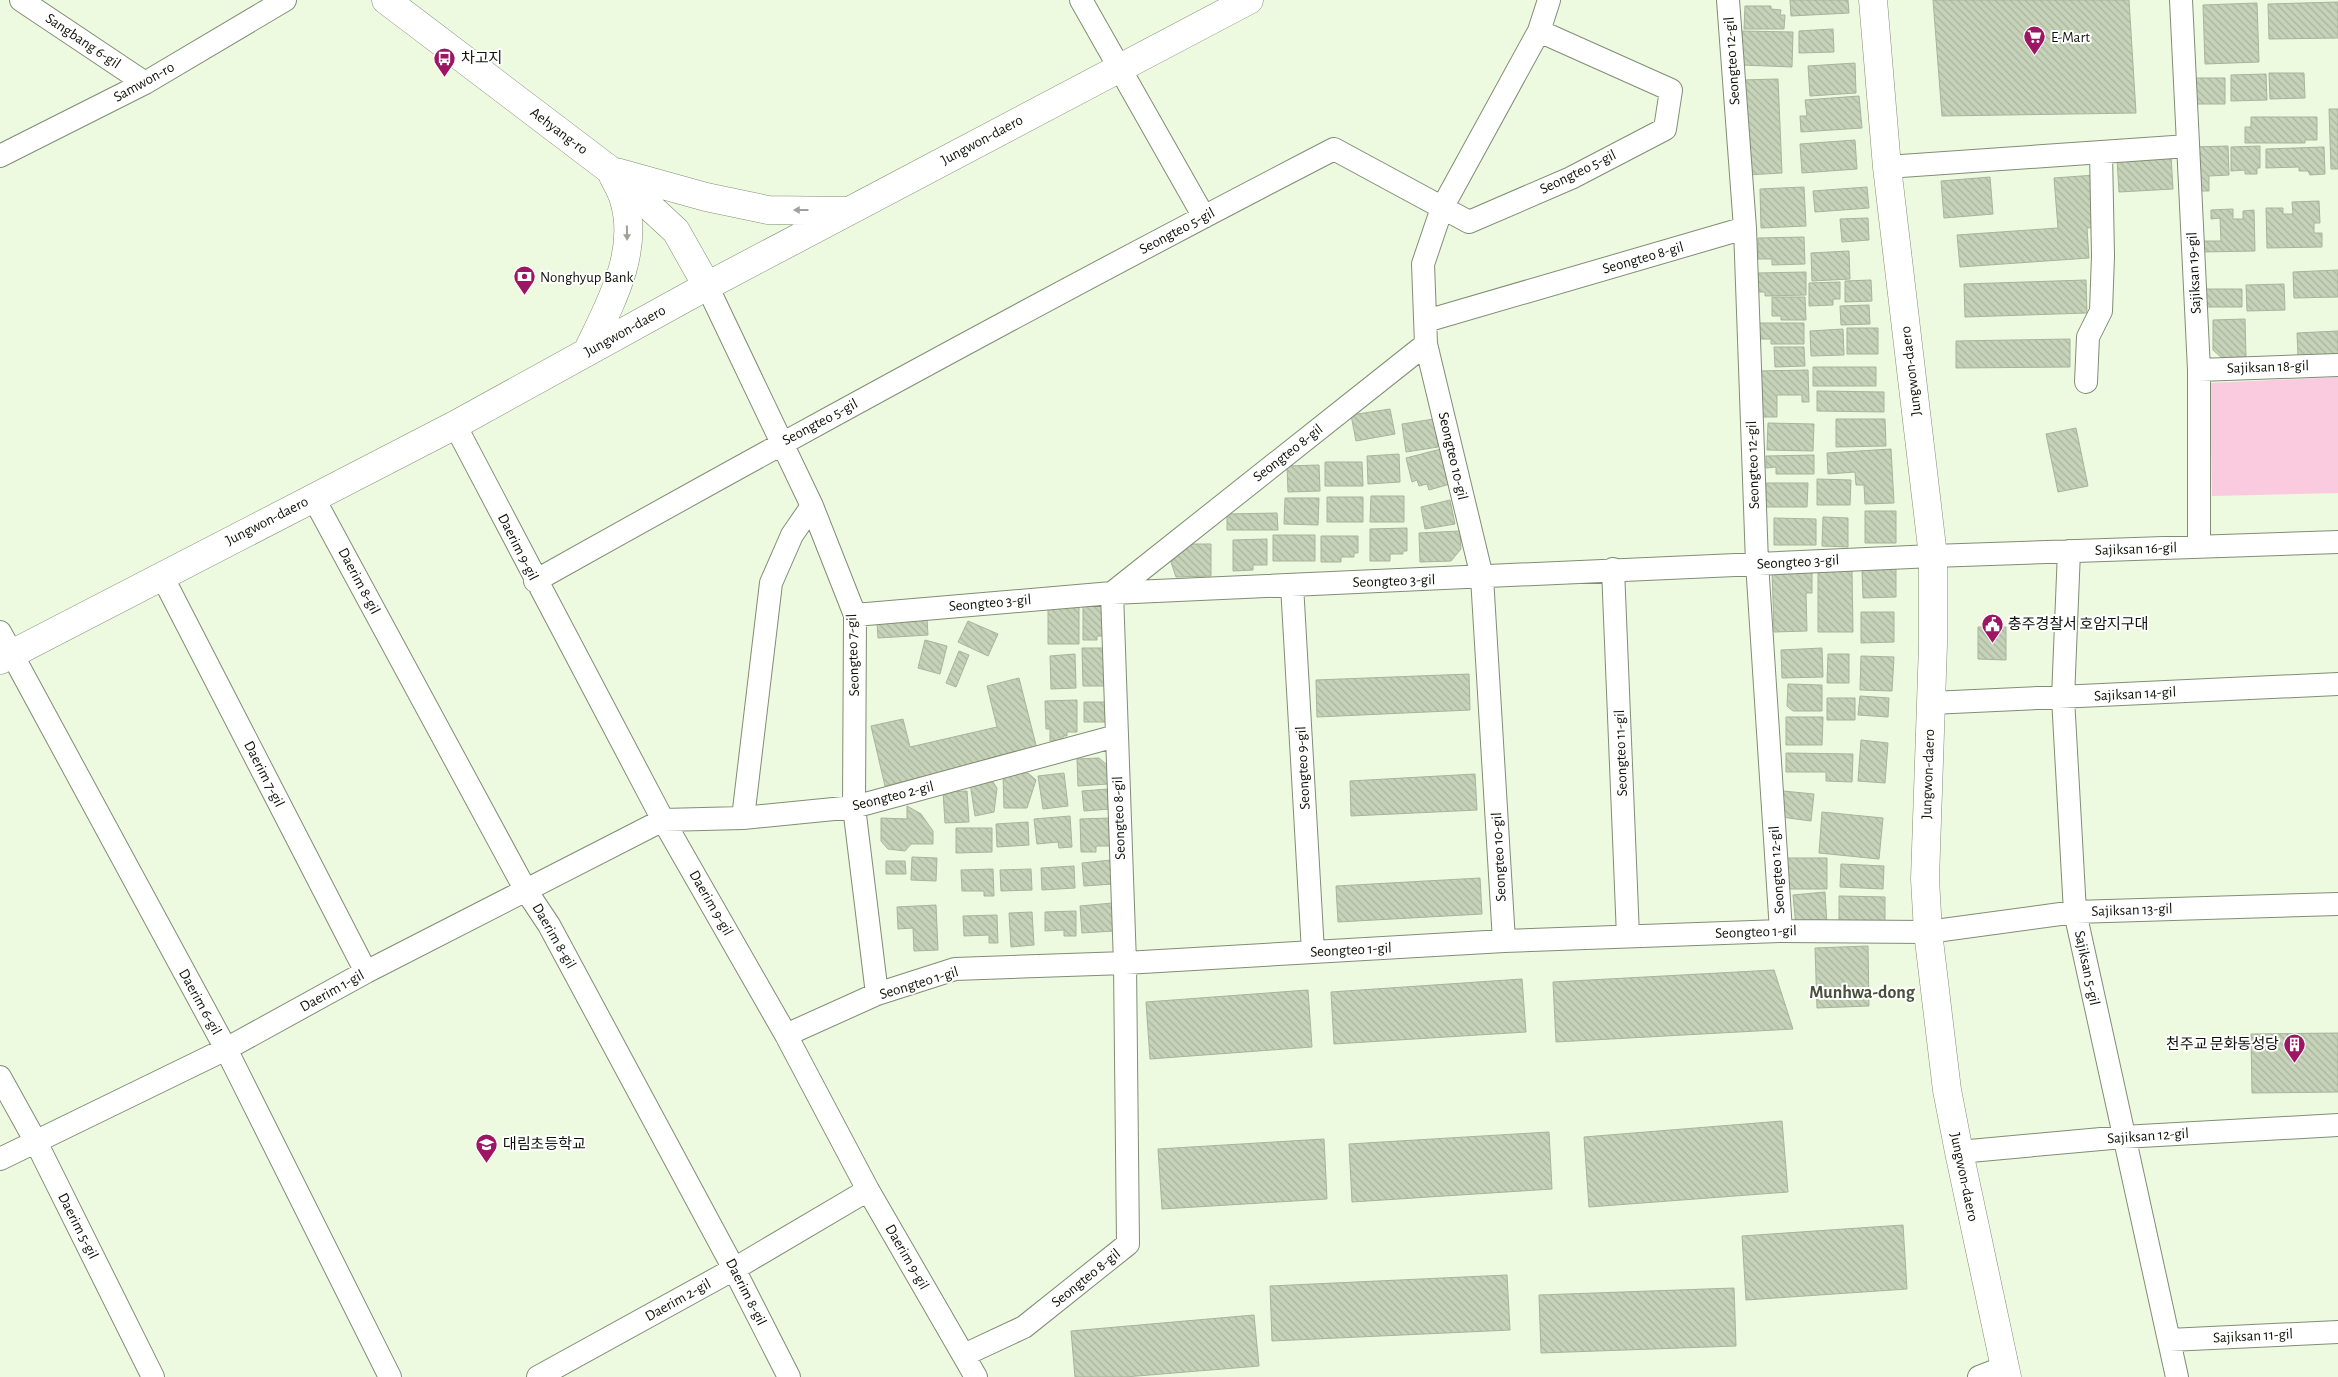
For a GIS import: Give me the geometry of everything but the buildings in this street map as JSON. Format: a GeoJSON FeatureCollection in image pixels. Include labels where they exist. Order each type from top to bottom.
{"type":"FeatureCollection","features":[{"type":"Feature","properties":{"kind":"street","name":"Sangbang 6-gil"},"geometry":{"type":"LineString","coordinates":[[21,0],[145,82]]}},
{"type":"Feature","properties":{"kind":"street","name":"Samwon-ro"},"geometry":{"type":"LineString","coordinates":[[0,156],[145,82],[285,0]]}},
{"type":"Feature","properties":{"kind":"street","name":"Aehyang-ro"},"geometry":{"type":"LineString","coordinates":[[386,0],[610,170],[676,231],[707,286]]}},
{"type":"Feature","properties":{"kind":"street"},"geometry":{"type":"LineString","coordinates":[[1081,0],[1204,216]]}},
{"type":"Feature","properties":{"kind":"street","name":"Jungwon-daero"},"geometry":{"type":"LineString","coordinates":[[4,649],[162,576],[455,424],[707,286],[1249,0]]}},
{"type":"Feature","properties":{"kind":"street","name":"Seongteo 10-gil"},"geometry":{"type":"LineString","coordinates":[[1504,941],[1482,577],[1426,344],[1423,264],[1442,208],[1539,31],[1549,0]]}},
{"type":"Feature","properties":{"kind":"street","name":"Seongteo 12-gil"},"geometry":{"type":"LineString","coordinates":[[1728,0],[1744,228],[1757,564],[1781,930]]}},
{"type":"Feature","properties":{"kind":"street","name":"Jungwon-daero"},"geometry":{"type":"LineString","coordinates":[[1873,0],[1887,167],[1933,556],[1931,703],[1925,879],[1928,932],[1947,1090],[1958,1152],[2006,1372]]}},
{"type":"Feature","properties":{"kind":"street","name":"Sajiksan 19-gil"},"geometry":{"type":"LineString","coordinates":[[2181,0],[2199,370],[2199,546]]}},
{"type":"Feature","properties":{"kind":"street","name":"Seongteo 5-gil"},"geometry":{"type":"LineString","coordinates":[[536,581],[782,442],[1204,216],[1334,149],[1469,222],[1570,178],[1665,129],[1671,90],[1539,31]]}},
{"type":"Feature","properties":{"kind":"street"},"geometry":{"type":"LineString","coordinates":[[1887,167],[2188,146]]}},
{"type":"Feature","properties":{"kind":"street"},"geometry":{"type":"LineString","coordinates":[[2086,382],[2088,337],[2100,311],[2103,256],[2101,152]]}},
{"type":"Feature","properties":{"kind":"street"},"geometry":{"type":"LineString","coordinates":[[610,170],[656,184],[768,210],[850,211]]}},
{"type":"Feature","properties":{"kind":"street"},"geometry":{"type":"LineString","coordinates":[[587,352],[622,275],[628,236],[624,201],[610,170]]}},
{"type":"Feature","properties":{"kind":"street","name":"Seongteo 8-gil"},"geometry":{"type":"LineString","coordinates":[[1426,320],[1744,228]]}},
{"type":"Feature","properties":{"kind":"street","name":"Seongteo 7-gil"},"geometry":{"type":"LineString","coordinates":[[707,286],[812,506],[855,615],[854,807],[877,994]]}},
{"type":"Feature","properties":{"kind":"street","name":"Seongteo 8-gil"},"geometry":{"type":"LineString","coordinates":[[964,1355],[1024,1327],[1128,1244],[1125,962],[1112,592],[1426,344]]}},
{"type":"Feature","properties":{"kind":"street","name":"Sajiksan 18-gil"},"geometry":{"type":"LineString","coordinates":[[2199,370],[2338,365]]}},
{"type":"Feature","properties":{"kind":"street","name":"Daerim 9-gil"},"geometry":{"type":"LineString","coordinates":[[455,424],[663,820],[786,1034],[868,1190],[976,1377]]}},
{"type":"Feature","properties":{"kind":"street","name":"Daerim 8-gil"},"geometry":{"type":"LineString","coordinates":[[313,498],[525,889],[550,925],[734,1269],[789,1377]]}},
{"type":"Feature","properties":{"kind":"street"},"geometry":{"type":"LineString","coordinates":[[743,818],[772,583],[792,535],[812,506]]}},
{"type":"Feature","properties":{"kind":"street","name":"Sajiksan 16-gil"},"geometry":{"type":"LineString","coordinates":[[1933,556],[2338,542]]}},
{"type":"Feature","properties":{"kind":"street","name":"Sajiksan 5-gil"},"geometry":{"type":"LineString","coordinates":[[2069,551],[2064,698],[2075,912],[2177,1377]]}},
{"type":"Feature","properties":{"kind":"street","name":"Seongteo 3-gil"},"geometry":{"type":"LineString","coordinates":[[855,615],[1112,592],[1933,556]]}},
{"type":"Feature","properties":{"kind":"street","name":"Seongteo 11-gil"},"geometry":{"type":"LineString","coordinates":[[1614,569],[1628,936]]}},
{"type":"Feature","properties":{"kind":"street","name":"Daerim 7-gil"},"geometry":{"type":"LineString","coordinates":[[162,576],[366,972]]}},
{"type":"Feature","properties":{"kind":"street","name":"Seongteo 9-gil"},"geometry":{"type":"LineString","coordinates":[[1292,585],[1313,952]]}},
{"type":"Feature","properties":{"kind":"street","name":"Daerim 6-gil"},"geometry":{"type":"LineString","coordinates":[[4,649],[226,1049],[390,1377]]}},
{"type":"Feature","properties":{"kind":"street","name":"Sajiksan 14-gil"},"geometry":{"type":"LineString","coordinates":[[1931,703],[2338,684]]}},
{"type":"Feature","properties":{"kind":"street","name":"Seongteo 2-gil"},"geometry":{"type":"LineString","coordinates":[[663,820],[743,818],[854,807],[1116,736]]}},
{"type":"Feature","properties":{"kind":"street","name":"Daerim 1-gil"},"geometry":{"type":"LineString","coordinates":[[0,1159],[226,1049],[366,972],[663,820]]}},
{"type":"Feature","properties":{"kind":"street","name":"Sajiksan 13-gil"},"geometry":{"type":"LineString","coordinates":[[1928,932],[2075,912],[2338,904]]}},
{"type":"Feature","properties":{"kind":"street","name":"Seongteo 1-gil"},"geometry":{"type":"LineString","coordinates":[[786,1034],[877,994],[955,969],[1125,962],[1504,941],[1781,930],[1928,932]]}},
{"type":"Feature","properties":{"kind":"street","name":"Daerim 5-gil"},"geometry":{"type":"LineString","coordinates":[[0,1077],[36,1142],[153,1377]]}},
{"type":"Feature","properties":{"kind":"street","name":"Sajiksan 12-gil"},"geometry":{"type":"LineString","coordinates":[[1958,1152],[2123,1137],[2338,1125]]}},
{"type":"Feature","properties":{"kind":"street","name":"Daerim 2-gil"},"geometry":{"type":"LineString","coordinates":[[538,1377],[734,1269],[868,1190]]}},
{"type":"Feature","properties":{"kind":"street","name":"Sajiksan 11-gil"},"geometry":{"type":"LineString","coordinates":[[2169,1340],[2338,1332]]}},
{"type":"Feature","properties":{"kind":"street"},"geometry":{"type":"LineString","coordinates":[[1979,1377],[2006,1372]]}},
{"type":"Feature","properties":{"kind":"shaded area"},"geometry":{"type":"Polygon","coordinates":[[[2338,377],[2338,493],[2212,496],[2210,383],[2338,377]]]}},
{"type":"Feature","properties":{"kind":"place","name":"E-Mart"},"geometry":{"type":"Point","coordinates":[2035,56]}},
{"type":"Feature","properties":{"kind":"place","name":"차고지"},"geometry":{"type":"Point","coordinates":[445,77]}},
{"type":"Feature","properties":{"kind":"place","name":"Nonghyup Bank"},"geometry":{"type":"Point","coordinates":[524,296]}},
{"type":"Feature","properties":{"kind":"place","name":"충주경찰서 호암지구대"},"geometry":{"type":"Point","coordinates":[1992,643]}},
{"type":"Feature","properties":{"kind":"place","name":"천주교 문화동성당"},"geometry":{"type":"Point","coordinates":[2295,1063]}},
{"type":"Feature","properties":{"kind":"place","name":"대림초등학교"},"geometry":{"type":"Point","coordinates":[487,1163]}},
{"type":"Feature","properties":{"kind":"district","name":"Munhwa-dong"},"geometry":{"type":"Point","coordinates":[1862,993]}}]}
